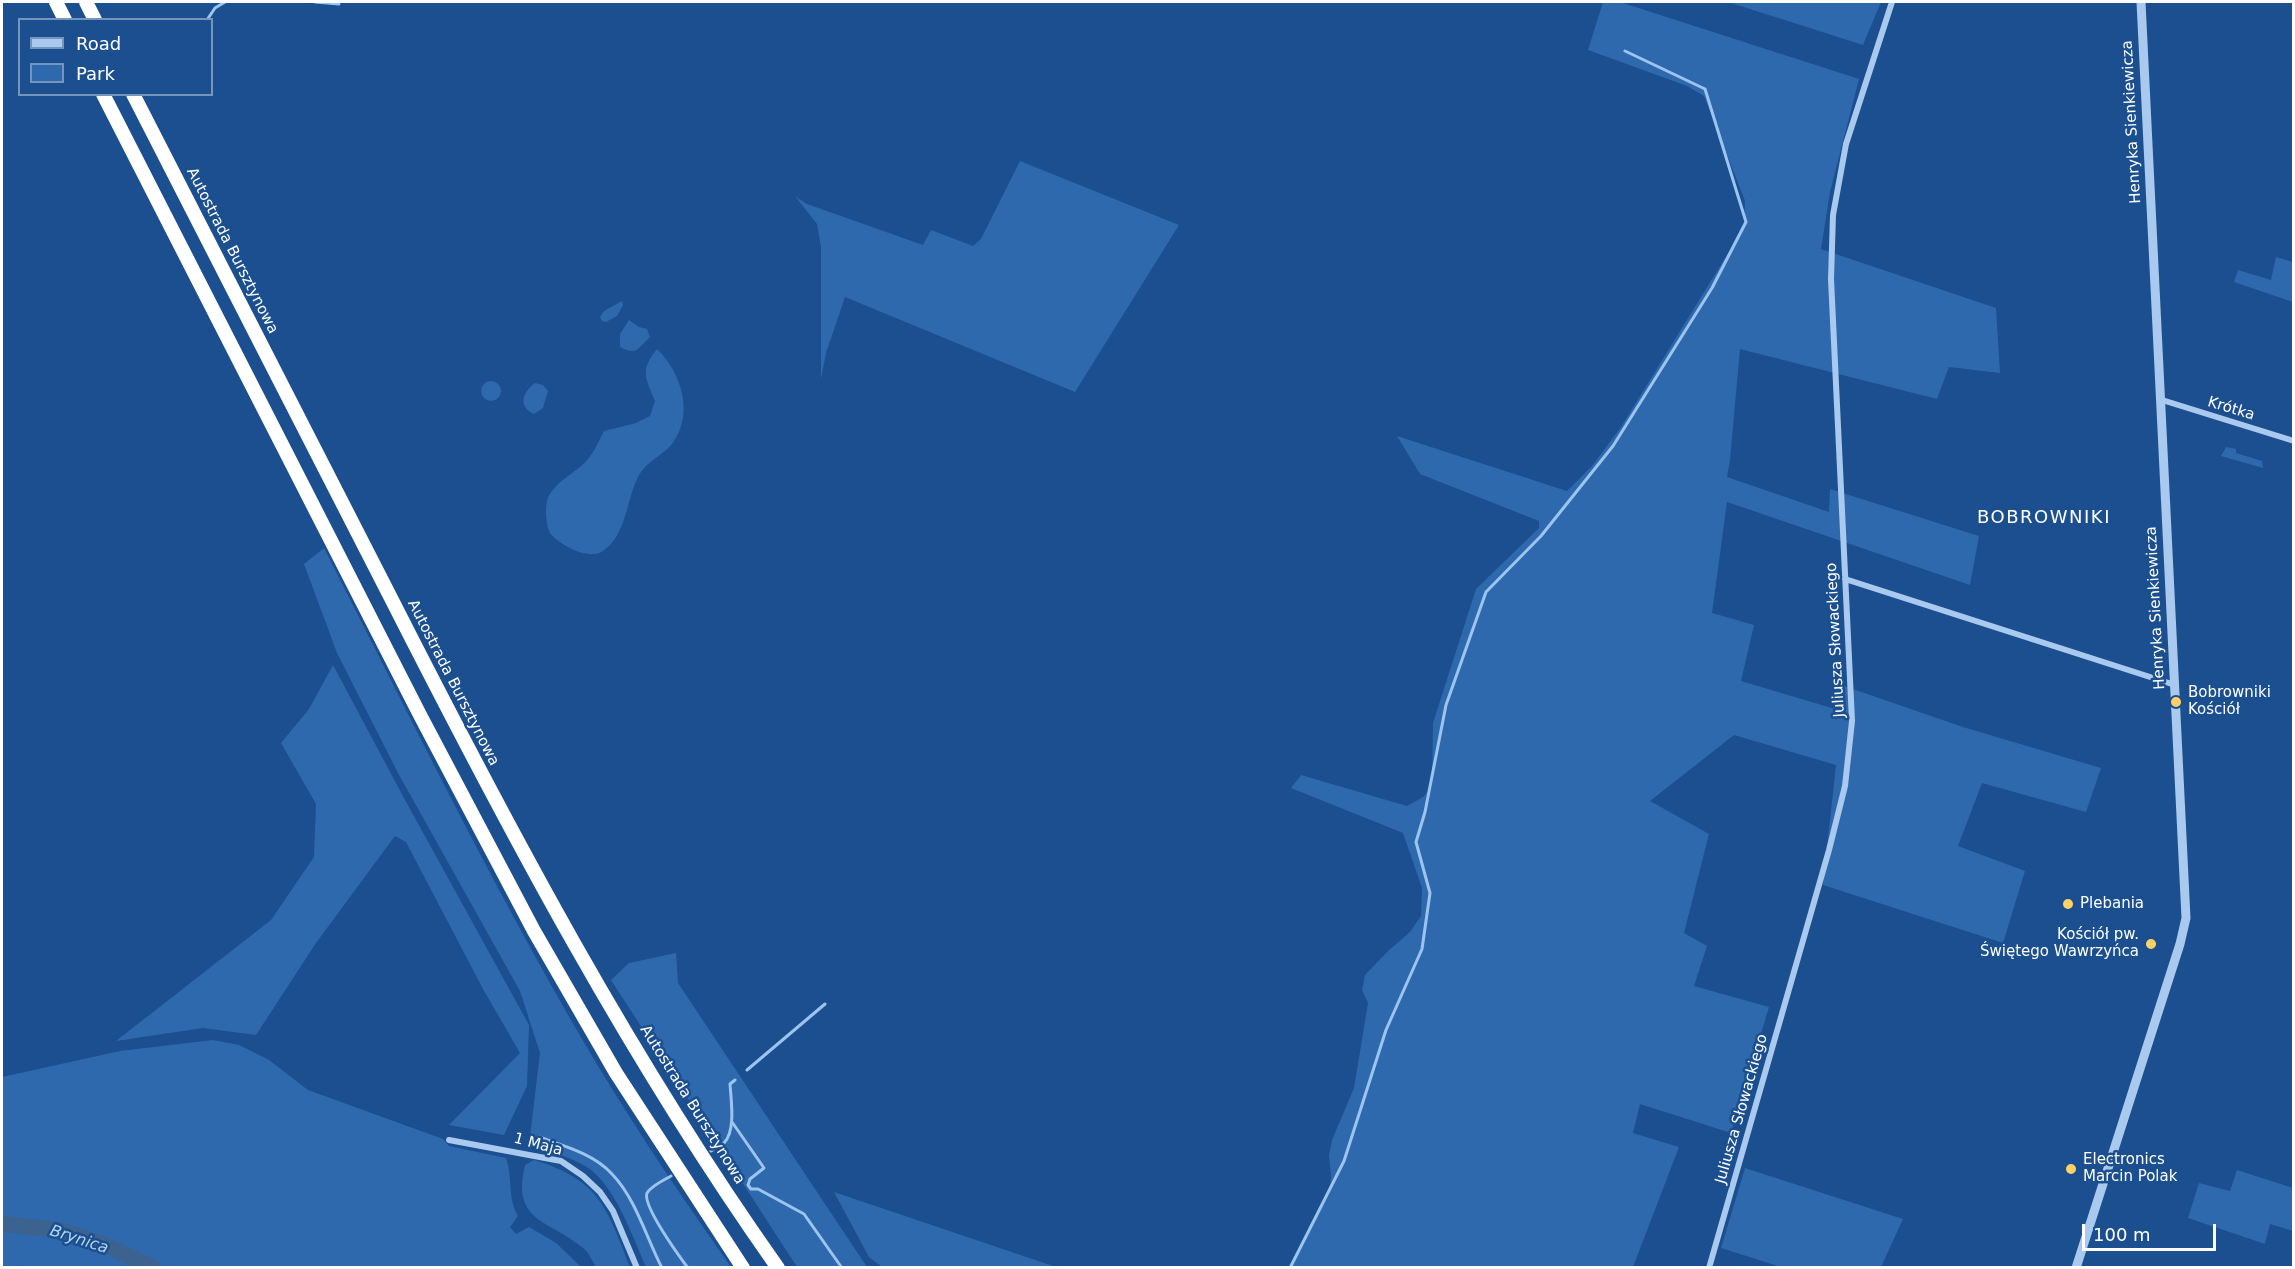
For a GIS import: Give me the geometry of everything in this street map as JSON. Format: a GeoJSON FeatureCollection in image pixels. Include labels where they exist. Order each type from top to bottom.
{"type":"FeatureCollection","features":[{"type":"Feature","properties":{"kind":"highway"},"geometry":{"type":"LineString","coordinates":[[56,2],[64,18]]}},
{"type":"Feature","properties":{"kind":"highway"},"geometry":{"type":"LineString","coordinates":[[86,2],[94,18]]}},
{"type":"Feature","properties":{"kind":"highway"},"geometry":{"type":"LineString","coordinates":[[105,96],[425,725],[529,921],[616,1073],[743,1268]]}},
{"type":"Feature","properties":{"kind":"highway","name":"Autostrada Bursztynowa"},"geometry":{"type":"LineString","coordinates":[[135,96],[451,715],[553,907],[656,1082],[778,1268]]}},
{"type":"Feature","properties":{"kind":"street","name":"Juliusza Słowackiego"},"geometry":{"type":"LineString","coordinates":[[1709,1268],[1827,858],[1845,786],[1852,721],[1831,279],[1833,215],[1846,144],[1892,2]]}},
{"type":"Feature","properties":{"kind":"street","name":"Henryka Sienkiewicza"},"geometry":{"type":"LineString","coordinates":[[2076,1268],[2177,953],[2186,918],[2141,2]]}},
{"type":"Feature","properties":{"kind":"street","name":"Krótka"},"geometry":{"type":"LineString","coordinates":[[2162,400],[2294,441]]}},
{"type":"Feature","properties":{"kind":"street"},"geometry":{"type":"LineString","coordinates":[[1845,579],[2175,685]]}},
{"type":"Feature","properties":{"kind":"street","name":"1 Maja"},"geometry":{"type":"LineString","coordinates":[[449,1140],[561,1161],[583,1176],[600,1192],[613,1211],[636,1268]]}},
{"type":"Feature","properties":{"kind":"green space"},"geometry":{"type":"Polygon","coordinates":[[[1603,2],[1620,2],[1859,79],[1830,192],[1821,249],[1996,308],[2000,373],[1949,367],[1937,399],[1740,349],[1727,477],[1829,512],[1830,489],[1979,536],[1970,585],[1727,502],[1712,613],[1754,625],[1741,681],[1842,711],[1844,686],[1963,727],[2101,768],[2086,812],[1982,783],[1958,846],[2025,871],[2003,943],[1823,885],[1836,765],[1734,735],[1650,801],[1709,834],[1684,933],[1707,946],[1694,986],[1769,1007],[1731,1133],[1640,1104],[1633,1133],[1679,1147],[1633,1267],[1288,1268],[1330,1193],[1329,1155],[1332,1140],[1354,1088],[1368,1003],[1362,990],[1365,975],[1410,932],[1421,916],[1422,888],[1403,833],[1291,788],[1301,775],[1407,806],[1423,797],[1432,786],[1433,723],[1476,589],[1539,528],[1539,521],[1420,474],[1397,436],[1567,491],[1592,466],[1621,427],[1730,250],[1744,222],[1745,201],[1704,96],[1687,86],[1588,50],[1603,2]]]}},
{"type":"Feature","properties":{"kind":"green space"},"geometry":{"type":"Polygon","coordinates":[[[1728,2],[1881,2],[1863,45],[1728,2]]]}},
{"type":"Feature","properties":{"kind":"green space"},"geometry":{"type":"Polygon","coordinates":[[[1020,161],[1179,225],[1075,392],[845,297],[826,353],[821,379],[821,247],[817,224],[795,196],[807,204],[923,245],[931,230],[973,246],[981,239],[1020,161]]]}},
{"type":"Feature","properties":{"kind":"green space"},"geometry":{"type":"Polygon","coordinates":[[[2276,257],[2293,262],[2293,302],[2234,282],[2238,270],[2271,280],[2276,257]]]}},
{"type":"Feature","properties":{"kind":"green space"},"geometry":{"type":"Polygon","coordinates":[[[622,301],[623,305],[617,316],[606,322],[602,321],[600,317],[604,311],[622,301]]]}},
{"type":"Feature","properties":{"kind":"green space"},"geometry":{"type":"Polygon","coordinates":[[[629,320],[647,329],[650,337],[634,351],[620,347],[620,334],[629,320]]]}},
{"type":"Feature","properties":{"kind":"green space"},"geometry":{"type":"Polygon","coordinates":[[[657,349],[673,369],[682,394],[683,420],[679,432],[672,444],[639,475],[622,526],[611,544],[597,554],[582,553],[567,547],[550,533],[546,508],[550,494],[559,483],[588,459],[604,431],[636,423],[650,416],[655,401],[647,380],[646,368],[657,349]]]}},
{"type":"Feature","properties":{"kind":"green space"},"geometry":{"type":"Polygon","coordinates":[[[491,381],[498,384],[501,391],[498,398],[491,401],[484,398],[481,391],[484,384],[491,381]]]}},
{"type":"Feature","properties":{"kind":"green space"},"geometry":{"type":"Polygon","coordinates":[[[535,383],[543,385],[548,391],[543,408],[534,414],[525,407],[524,399],[527,391],[535,383]]]}},
{"type":"Feature","properties":{"kind":"green space"},"geometry":{"type":"Polygon","coordinates":[[[2226,447],[2236,449],[2236,453],[2262,461],[2263,468],[2221,456],[2226,447]]]}},
{"type":"Feature","properties":{"kind":"green space"},"geometry":{"type":"Polygon","coordinates":[[[324,548],[450,795],[548,979],[599,1068],[673,1183],[731,1267],[646,1267],[622,1212],[605,1184],[585,1166],[572,1159],[529,1145],[540,1053],[520,991],[398,773],[337,653],[304,564],[324,548]]]}},
{"type":"Feature","properties":{"kind":"green space"},"geometry":{"type":"Polygon","coordinates":[[[333,665],[529,1025],[527,1086],[504,1135],[449,1125],[520,1053],[483,989],[406,842],[395,836],[316,943],[256,1035],[203,1028],[116,1041],[271,920],[314,857],[316,804],[281,743],[309,709],[333,665]]]}},
{"type":"Feature","properties":{"kind":"green space"},"geometry":{"type":"Polygon","coordinates":[[[676,953],[678,983],[867,1267],[797,1267],[611,980],[629,963],[676,953]]]}},
{"type":"Feature","properties":{"kind":"green space"},"geometry":{"type":"Polygon","coordinates":[[[213,1040],[239,1045],[269,1060],[308,1090],[443,1139],[449,1146],[506,1158],[512,1202],[518,1216],[510,1227],[516,1234],[529,1227],[556,1243],[581,1267],[2,1267],[2,1077],[120,1051],[213,1040]]]}},
{"type":"Feature","properties":{"kind":"green space"},"geometry":{"type":"Polygon","coordinates":[[[534,1160],[574,1177],[598,1199],[615,1228],[630,1267],[596,1267],[585,1250],[536,1217],[528,1209],[523,1198],[522,1184],[525,1165],[534,1160]]]}},
{"type":"Feature","properties":{"kind":"green space"},"geometry":{"type":"Polygon","coordinates":[[[1745,1168],[1903,1219],[1881,1267],[1781,1267],[1721,1248],[1745,1168]]]}},
{"type":"Feature","properties":{"kind":"green space"},"geometry":{"type":"Polygon","coordinates":[[[2237,1170],[2293,1188],[2293,1231],[2270,1224],[2265,1244],[2188,1218],[2199,1183],[2230,1191],[2237,1170]]]}},
{"type":"Feature","properties":{"kind":"green space"},"geometry":{"type":"Polygon","coordinates":[[[834,1192],[1056,1267],[882,1267],[869,1257],[834,1192]]]}},
{"type":"Feature","properties":{"kind":"waterway"},"geometry":{"type":"LineString","coordinates":[[208,18],[215,8],[225,2]]}},
{"type":"Feature","properties":{"kind":"waterway"},"geometry":{"type":"LineString","coordinates":[[315,2],[339,4]]}},
{"type":"Feature","properties":{"kind":"waterway"},"geometry":{"type":"LineString","coordinates":[[1290,1268],[1344,1161],[1386,1030],[1422,949],[1430,893],[1416,842],[1425,812],[1446,705],[1486,592],[1541,536],[1613,446],[1712,288],[1746,222],[1705,89],[1625,51]]}},
{"type":"Feature","properties":{"kind":"waterway"},"geometry":{"type":"LineString","coordinates":[[747,1070],[825,1004]]}},
{"type":"Feature","properties":{"kind":"waterway"},"geometry":{"type":"LineString","coordinates":[[711,1151],[728,1138],[732,1115],[730,1084],[735,1080]]}},
{"type":"Feature","properties":{"kind":"waterway"},"geometry":{"type":"LineString","coordinates":[[732,1122],[764,1168],[750,1179],[748,1185],[751,1189],[758,1189],[804,1214],[842,1268]]}},
{"type":"Feature","properties":{"kind":"waterway"},"geometry":{"type":"LineString","coordinates":[[539,1137],[588,1156],[612,1174],[628,1195],[662,1268]]}},
{"type":"Feature","properties":{"kind":"waterway"},"geometry":{"type":"LineString","coordinates":[[671,1176],[651,1188],[647,1193],[647,1199],[662,1230],[688,1268]]}},
{"type":"Feature","properties":{"kind":"waterway","name":"Brynica"},"geometry":{"type":"LineString","coordinates":[[2,1224],[60,1230],[102,1244],[154,1268]]}},
{"type":"Feature","properties":{"kind":"place","name":"Bobrowniki Kościół"},"geometry":{"type":"Point","coordinates":[2176,702]}},
{"type":"Feature","properties":{"kind":"place","name":"Plebania"},"geometry":{"type":"Point","coordinates":[2068,904]}},
{"type":"Feature","properties":{"kind":"place","name":"Kościół pw. Świętego Wawrzyńca"},"geometry":{"type":"Point","coordinates":[2151,944]}},
{"type":"Feature","properties":{"kind":"place","name":"Electronics Marcin Polak"},"geometry":{"type":"Point","coordinates":[2071,1169]}},
{"type":"Feature","properties":{"kind":"district","name":"BOBROWNIKI"},"geometry":{"type":"Point","coordinates":[2044,518]}}]}
